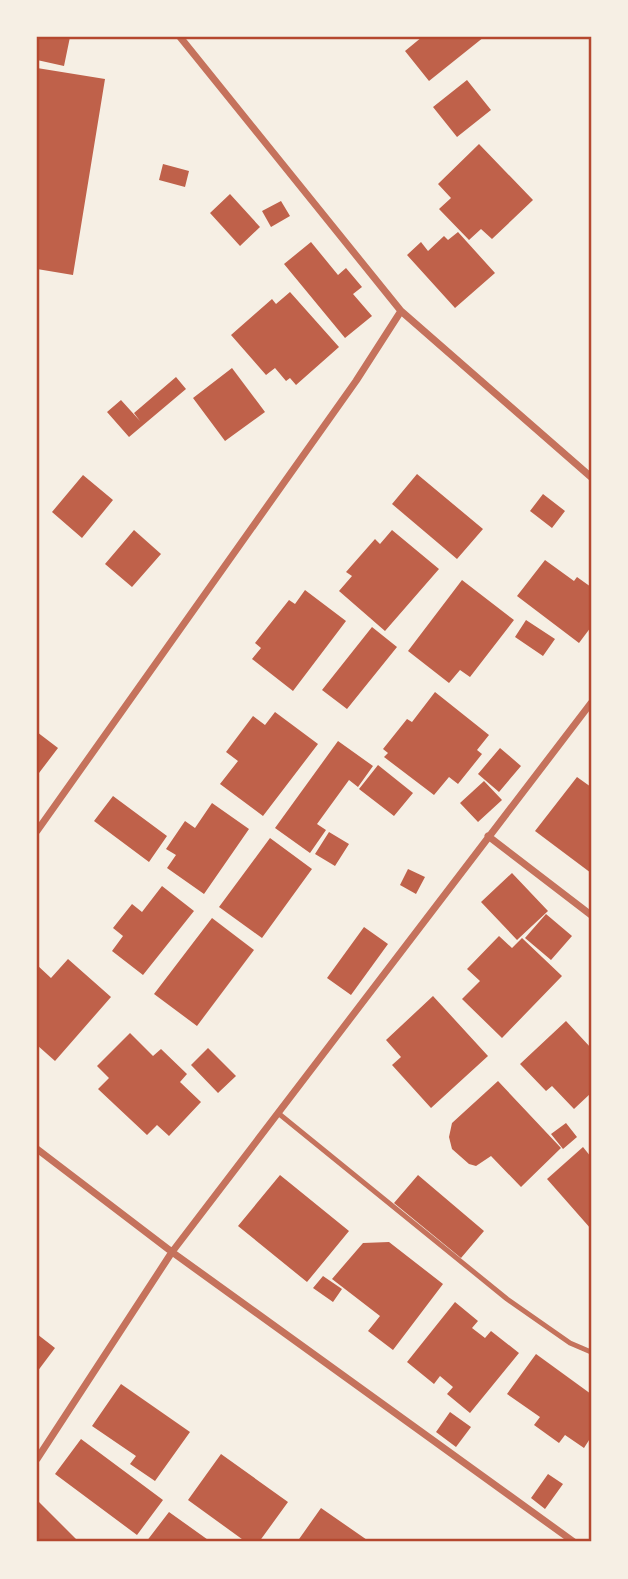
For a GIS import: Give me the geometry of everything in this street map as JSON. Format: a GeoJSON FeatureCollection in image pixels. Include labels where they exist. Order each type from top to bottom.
{"type":"FeatureCollection","features":[{"type":"Feature","properties":{"kind":"street"},"geometry":{"type":"LineString","coordinates":[[180,37],[401,311],[591,477]]}},
{"type":"Feature","properties":{"kind":"street"},"geometry":{"type":"LineString","coordinates":[[37,831],[356,381],[401,311]]}},
{"type":"Feature","properties":{"kind":"street"},"geometry":{"type":"LineString","coordinates":[[37,1459],[172,1252],[591,703]]}},
{"type":"Feature","properties":{"kind":"street"},"geometry":{"type":"LineString","coordinates":[[488,836],[591,915]]}},
{"type":"Feature","properties":{"kind":"street"},"geometry":{"type":"LineString","coordinates":[[37,1149],[172,1252],[574,1542]]}},
{"type":"Feature","properties":{"kind":"lane"},"geometry":{"type":"LineString","coordinates":[[278,1112],[506,1299],[570,1343],[591,1352]]}},
{"type":"Feature","properties":{"kind":"building"},"geometry":{"type":"Polygon","coordinates":[[[37,37],[70,37],[64,66],[37,60],[37,37]]]}},
{"type":"Feature","properties":{"kind":"building"},"geometry":{"type":"Polygon","coordinates":[[[422,37],[484,37],[429,81],[405,51],[422,37]]]}},
{"type":"Feature","properties":{"kind":"building"},"geometry":{"type":"Polygon","coordinates":[[[37,68],[105,79],[73,275],[37,269],[37,68]]]}},
{"type":"Feature","properties":{"kind":"building"},"geometry":{"type":"Polygon","coordinates":[[[467,80],[491,110],[457,137],[433,107],[467,80]]]}},
{"type":"Feature","properties":{"kind":"building"},"geometry":{"type":"Polygon","coordinates":[[[479,144],[533,200],[492,239],[481,229],[469,240],[439,209],[451,198],[438,184],[479,144]]]}},
{"type":"Feature","properties":{"kind":"building"},"geometry":{"type":"Polygon","coordinates":[[[163,164],[189,171],[185,187],[159,180],[163,164]]]}},
{"type":"Feature","properties":{"kind":"building"},"geometry":{"type":"Polygon","coordinates":[[[230,194],[260,227],[240,246],[210,213],[230,194]]]}},
{"type":"Feature","properties":{"kind":"building"},"geometry":{"type":"Polygon","coordinates":[[[281,201],[290,216],[271,227],[262,211],[281,201]]]}},
{"type":"Feature","properties":{"kind":"building"},"geometry":{"type":"Polygon","coordinates":[[[458,232],[495,273],[455,308],[407,255],[421,242],[428,251],[444,236],[448,240],[458,232]]]}},
{"type":"Feature","properties":{"kind":"building"},"geometry":{"type":"Polygon","coordinates":[[[311,242],[338,275],[346,268],[362,287],[353,294],[372,316],[345,338],[284,264],[311,242]]]}},
{"type":"Feature","properties":{"kind":"building"},"geometry":{"type":"Polygon","coordinates":[[[290,292],[339,347],[296,385],[290,378],[286,381],[275,368],[266,375],[231,335],[272,299],[276,304],[290,292]]]}},
{"type":"Feature","properties":{"kind":"building"},"geometry":{"type":"Polygon","coordinates":[[[232,368],[265,412],[225,441],[193,398],[232,368]]]}},
{"type":"Feature","properties":{"kind":"building"},"geometry":{"type":"Polygon","coordinates":[[[176,377],[186,389],[129,437],[107,412],[121,400],[140,421],[134,413],[176,377]]]}},
{"type":"Feature","properties":{"kind":"building"},"geometry":{"type":"Polygon","coordinates":[[[417,474],[483,529],[457,559],[392,504],[417,474]]]}},
{"type":"Feature","properties":{"kind":"building"},"geometry":{"type":"Polygon","coordinates":[[[83,475],[113,500],[82,538],[52,512],[83,475]]]}},
{"type":"Feature","properties":{"kind":"building"},"geometry":{"type":"Polygon","coordinates":[[[543,494],[565,511],[552,528],[530,511],[543,494]]]}},
{"type":"Feature","properties":{"kind":"building"},"geometry":{"type":"Polygon","coordinates":[[[134,530],[161,554],[132,587],[105,564],[134,530]]]}},
{"type":"Feature","properties":{"kind":"building"},"geometry":{"type":"Polygon","coordinates":[[[392,530],[439,569],[385,631],[339,591],[352,576],[346,572],[375,539],[380,544],[392,530]]]}},
{"type":"Feature","properties":{"kind":"building"},"geometry":{"type":"Polygon","coordinates":[[[545,560],[574,581],[577,577],[591,587],[591,627],[579,643],[517,596],[545,560]]]}},
{"type":"Feature","properties":{"kind":"building"},"geometry":{"type":"Polygon","coordinates":[[[462,580],[514,620],[470,677],[460,670],[449,683],[408,651],[462,580]]]}},
{"type":"Feature","properties":{"kind":"building"},"geometry":{"type":"Polygon","coordinates":[[[305,590],[346,621],[293,691],[252,659],[261,648],[255,643],[289,600],[295,604],[305,590]]]}},
{"type":"Feature","properties":{"kind":"building"},"geometry":{"type":"Polygon","coordinates":[[[526,620],[555,639],[543,656],[515,637],[526,620]]]}},
{"type":"Feature","properties":{"kind":"building"},"geometry":{"type":"Polygon","coordinates":[[[372,627],[397,647],[347,709],[322,690],[372,627]]]}},
{"type":"Feature","properties":{"kind":"building"},"geometry":{"type":"Polygon","coordinates":[[[435,692],[489,735],[477,750],[482,754],[458,784],[449,777],[434,795],[384,757],[388,753],[383,749],[407,719],[412,722],[435,692]]]}},
{"type":"Feature","properties":{"kind":"building"},"geometry":{"type":"Polygon","coordinates":[[[275,712],[318,744],[263,816],[220,784],[238,761],[226,752],[253,716],[265,725],[275,712]]]}},
{"type":"Feature","properties":{"kind":"building"},"geometry":{"type":"Polygon","coordinates":[[[37,732],[58,748],[39,773],[37,771],[37,732]]]}},
{"type":"Feature","properties":{"kind":"building"},"geometry":{"type":"Polygon","coordinates":[[[338,741],[373,766],[358,787],[349,780],[317,824],[326,830],[310,853],[275,828],[338,741]]]}},
{"type":"Feature","properties":{"kind":"building"},"geometry":{"type":"Polygon","coordinates":[[[500,748],[521,766],[499,792],[478,774],[500,748]]]}},
{"type":"Feature","properties":{"kind":"building"},"geometry":{"type":"Polygon","coordinates":[[[378,765],[413,793],[394,816],[359,789],[378,765]]]}},
{"type":"Feature","properties":{"kind":"building"},"geometry":{"type":"Polygon","coordinates":[[[577,777],[591,787],[591,873],[535,831],[577,777]]]}},
{"type":"Feature","properties":{"kind":"building"},"geometry":{"type":"Polygon","coordinates":[[[484,781],[502,800],[478,822],[460,803],[484,781]]]}},
{"type":"Feature","properties":{"kind":"building"},"geometry":{"type":"Polygon","coordinates":[[[113,796],[167,836],[149,862],[94,821],[113,796]]]}},
{"type":"Feature","properties":{"kind":"building"},"geometry":{"type":"Polygon","coordinates":[[[212,803],[249,829],[204,894],[167,868],[176,855],[166,849],[185,821],[195,828],[212,803]]]}},
{"type":"Feature","properties":{"kind":"building"},"geometry":{"type":"Polygon","coordinates":[[[329,832],[349,844],[335,866],[315,854],[329,832]]]}},
{"type":"Feature","properties":{"kind":"building"},"geometry":{"type":"Polygon","coordinates":[[[270,838],[312,869],[262,938],[219,907],[270,838]]]}},
{"type":"Feature","properties":{"kind":"building"},"geometry":{"type":"Polygon","coordinates":[[[408,869],[425,877],[416,894],[400,885],[408,869]]]}},
{"type":"Feature","properties":{"kind":"building"},"geometry":{"type":"Polygon","coordinates":[[[512,873],[548,911],[517,940],[481,902],[512,873]]]}},
{"type":"Feature","properties":{"kind":"building"},"geometry":{"type":"Polygon","coordinates":[[[162,886],[194,911],[143,975],[112,951],[123,936],[113,928],[132,904],[142,912],[162,886]]]}},
{"type":"Feature","properties":{"kind":"building"},"geometry":{"type":"Polygon","coordinates":[[[546,914],[572,936],[551,960],[525,938],[546,914]]]}},
{"type":"Feature","properties":{"kind":"building"},"geometry":{"type":"Polygon","coordinates":[[[212,918],[254,950],[197,1026],[154,994],[212,918]]]}},
{"type":"Feature","properties":{"kind":"building"},"geometry":{"type":"Polygon","coordinates":[[[364,927],[388,944],[351,995],[327,978],[364,927]]]}},
{"type":"Feature","properties":{"kind":"building"},"geometry":{"type":"Polygon","coordinates":[[[499,936],[512,948],[522,938],[562,976],[502,1038],[462,999],[480,981],[467,969],[499,936]]]}},
{"type":"Feature","properties":{"kind":"building"},"geometry":{"type":"Polygon","coordinates":[[[68,959],[111,997],[55,1061],[37,1045],[37,965],[51,978],[68,959]]]}},
{"type":"Feature","properties":{"kind":"building"},"geometry":{"type":"Polygon","coordinates":[[[433,996],[488,1056],[431,1108],[392,1065],[401,1057],[386,1040],[433,996]]]}},
{"type":"Feature","properties":{"kind":"building"},"geometry":{"type":"Polygon","coordinates":[[[566,1021],[591,1048],[591,1093],[574,1109],[552,1086],[546,1091],[520,1064],[566,1021]]]}},
{"type":"Feature","properties":{"kind":"building"},"geometry":{"type":"Polygon","coordinates":[[[130,1033],[153,1056],[161,1049],[187,1074],[180,1082],[201,1102],[169,1136],[157,1125],[147,1135],[98,1089],[109,1078],[97,1066],[130,1033]]]}},
{"type":"Feature","properties":{"kind":"building"},"geometry":{"type":"Polygon","coordinates":[[[208,1048],[236,1076],[218,1093],[191,1065],[208,1048]]]}},
{"type":"Feature","properties":{"kind":"building"},"geometry":{"type":"Polygon","coordinates":[[[498,1081],[561,1148],[521,1187],[491,1156],[476,1166],[469,1164],[452,1149],[449,1137],[452,1123],[498,1081]]]}},
{"type":"Feature","properties":{"kind":"building"},"geometry":{"type":"Polygon","coordinates":[[[566,1123],[577,1137],[563,1149],[551,1134],[566,1123]]]}},
{"type":"Feature","properties":{"kind":"building"},"geometry":{"type":"Polygon","coordinates":[[[583,1147],[591,1157],[591,1229],[547,1179],[583,1147]]]}},
{"type":"Feature","properties":{"kind":"building"},"geometry":{"type":"Polygon","coordinates":[[[280,1175],[349,1231],[307,1282],[238,1226],[280,1175]]]}},
{"type":"Feature","properties":{"kind":"building"},"geometry":{"type":"Polygon","coordinates":[[[418,1175],[484,1231],[461,1258],[394,1203],[418,1175]]]}},
{"type":"Feature","properties":{"kind":"building"},"geometry":{"type":"Polygon","coordinates":[[[389,1242],[443,1284],[393,1350],[368,1331],[380,1316],[332,1279],[363,1243],[389,1242]]]}},
{"type":"Feature","properties":{"kind":"building"},"geometry":{"type":"Polygon","coordinates":[[[323,1276],[342,1289],[333,1302],[313,1288],[323,1276]]]}},
{"type":"Feature","properties":{"kind":"building"},"geometry":{"type":"Polygon","coordinates":[[[455,1302],[478,1321],[472,1328],[485,1338],[491,1331],[519,1353],[470,1413],[447,1394],[453,1387],[440,1376],[434,1384],[407,1362],[455,1302]]]}},
{"type":"Feature","properties":{"kind":"building"},"geometry":{"type":"Polygon","coordinates":[[[37,1334],[55,1348],[37,1372],[37,1334]]]}},
{"type":"Feature","properties":{"kind":"building"},"geometry":{"type":"Polygon","coordinates":[[[536,1354],[591,1394],[591,1437],[584,1448],[565,1435],[559,1443],[534,1425],[540,1417],[507,1394],[536,1354]]]}},
{"type":"Feature","properties":{"kind":"building"},"geometry":{"type":"Polygon","coordinates":[[[121,1384],[190,1432],[155,1481],[130,1464],[136,1456],[92,1426],[121,1384]]]}},
{"type":"Feature","properties":{"kind":"building"},"geometry":{"type":"Polygon","coordinates":[[[450,1412],[471,1427],[456,1447],[436,1432],[450,1412]]]}},
{"type":"Feature","properties":{"kind":"building"},"geometry":{"type":"Polygon","coordinates":[[[81,1439],[163,1500],[137,1535],[55,1474],[81,1439]]]}},
{"type":"Feature","properties":{"kind":"building"},"geometry":{"type":"Polygon","coordinates":[[[221,1454],[288,1502],[259,1542],[246,1542],[188,1500],[221,1454]]]}},
{"type":"Feature","properties":{"kind":"building"},"geometry":{"type":"Polygon","coordinates":[[[548,1474],[563,1484],[545,1509],[531,1498],[548,1474]]]}},
{"type":"Feature","properties":{"kind":"building"},"geometry":{"type":"Polygon","coordinates":[[[37,1500],[79,1542],[37,1542],[37,1500]]]}},
{"type":"Feature","properties":{"kind":"building"},"geometry":{"type":"Polygon","coordinates":[[[321,1508],[370,1542],[297,1542],[321,1508]]]}},
{"type":"Feature","properties":{"kind":"building"},"geometry":{"type":"Polygon","coordinates":[[[169,1512],[211,1542],[146,1542],[169,1512]]]}}]}
